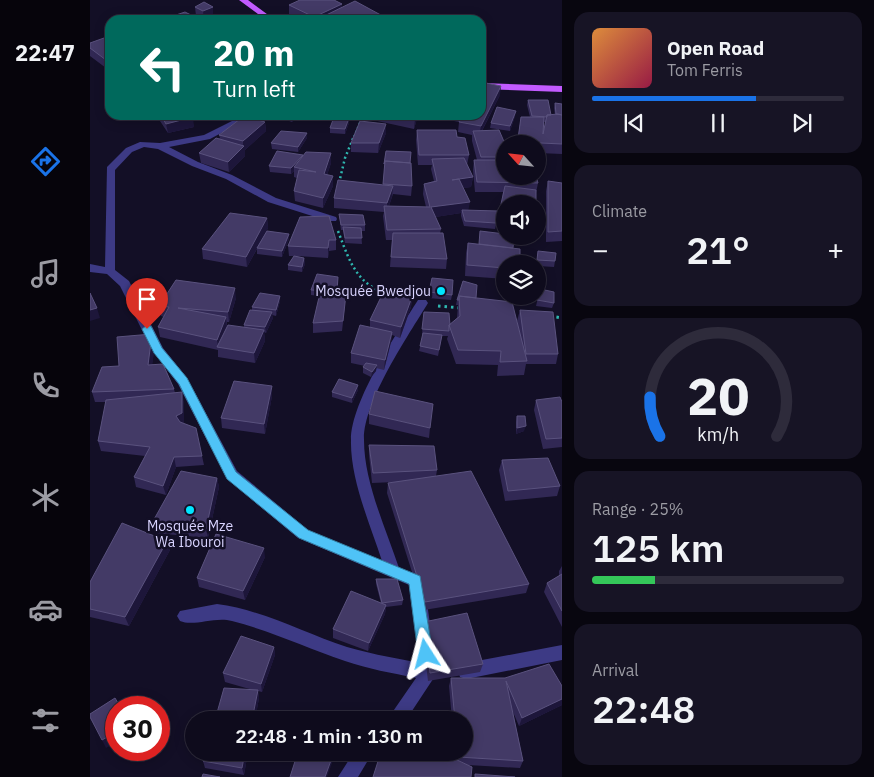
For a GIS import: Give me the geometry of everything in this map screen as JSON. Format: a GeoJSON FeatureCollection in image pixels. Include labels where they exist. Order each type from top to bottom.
{"type":"FeatureCollection","features":[{"type":"Feature","properties":{"kind":"main road"},"geometry":{"type":"LineString","coordinates":[[243,0],[264,15]]}},
{"type":"Feature","properties":{"kind":"main road"},"geometry":{"type":"LineString","coordinates":[[486,86],[562,90]]}},
{"type":"Feature","properties":{"kind":"street"},"geometry":{"type":"LineString","coordinates":[[110,271],[110,169],[129,150],[143,144],[160,146],[207,137],[241,120]]}},
{"type":"Feature","properties":{"kind":"street"},"geometry":{"type":"LineString","coordinates":[[160,146],[195,164],[229,177],[272,200],[332,219]]}},
{"type":"Feature","properties":{"kind":"street"},"geometry":{"type":"LineString","coordinates":[[90,268],[110,271],[125,284],[158,350],[183,381],[232,475],[303,534],[416,581],[429,673],[403,711]]}},
{"type":"Feature","properties":{"kind":"street"},"geometry":{"type":"LineString","coordinates":[[393,573],[363,480],[357,438],[366,402],[400,338],[422,303]]}},
{"type":"Feature","properties":{"kind":"street"},"geometry":{"type":"LineString","coordinates":[[185,616],[217,611],[232,613],[368,660],[446,675],[562,652]]}},
{"type":"Feature","properties":{"kind":"street"},"geometry":{"type":"LineString","coordinates":[[347,777],[359,761]]}},
{"type":"Feature","properties":{"kind":"path"},"geometry":{"type":"LineString","coordinates":[[361,120],[345,158],[337,190],[330,206],[332,219],[348,253],[352,270],[374,290],[382,293],[422,303],[467,308]]}},
{"type":"Feature","properties":{"kind":"path"},"geometry":{"type":"LineString","coordinates":[[546,316],[562,318]]}},
{"type":"Feature","properties":{"kind":"building"},"geometry":{"type":"Polygon","coordinates":[[[300,0],[334,0],[342,4],[318,15],[310,15],[289,5],[300,0]]]}},
{"type":"Feature","properties":{"kind":"building"},"geometry":{"type":"Polygon","coordinates":[[[355,1],[381,15],[326,15],[355,1]]]}},
{"type":"Feature","properties":{"kind":"building"},"geometry":{"type":"Polygon","coordinates":[[[204,2],[213,7],[203,11],[195,7],[204,2]]]}},
{"type":"Feature","properties":{"kind":"building"},"geometry":{"type":"Polygon","coordinates":[[[185,12],[191,15],[176,15],[185,12]]]}},
{"type":"Feature","properties":{"kind":"building"},"geometry":{"type":"Polygon","coordinates":[[[105,39],[105,59],[90,48],[90,43],[105,39]]]}},
{"type":"Feature","properties":{"kind":"building"},"geometry":{"type":"Polygon","coordinates":[[[486,83],[501,86],[486,116],[486,83]]]}},
{"type":"Feature","properties":{"kind":"building"},"geometry":{"type":"Polygon","coordinates":[[[528,100],[548,100],[551,115],[547,115],[547,117],[532,116],[528,100]]]}},
{"type":"Feature","properties":{"kind":"building"},"geometry":{"type":"Polygon","coordinates":[[[555,103],[562,104],[562,115],[556,114],[555,103]]]}},
{"type":"Feature","properties":{"kind":"building"},"geometry":{"type":"Polygon","coordinates":[[[497,107],[516,111],[510,126],[491,123],[497,107]]]}},
{"type":"Feature","properties":{"kind":"building"},"geometry":{"type":"Polygon","coordinates":[[[547,115],[562,115],[562,144],[546,143],[546,135],[519,135],[521,117],[544,117],[543,134],[547,115]]]}},
{"type":"Feature","properties":{"kind":"building"},"geometry":{"type":"Polygon","coordinates":[[[164,120],[181,120],[166,124],[164,120]]]}},
{"type":"Feature","properties":{"kind":"building"},"geometry":{"type":"Polygon","coordinates":[[[239,120],[265,122],[243,141],[219,135],[239,120]]]}},
{"type":"Feature","properties":{"kind":"building"},"geometry":{"type":"Polygon","coordinates":[[[333,120],[348,120],[345,129],[330,128],[333,120]]]}},
{"type":"Feature","properties":{"kind":"building"},"geometry":{"type":"Polygon","coordinates":[[[460,120],[484,120],[481,126],[459,122],[460,120]]]}},
{"type":"Feature","properties":{"kind":"building"},"geometry":{"type":"Polygon","coordinates":[[[360,121],[386,124],[379,143],[351,143],[360,121]]]}},
{"type":"Feature","properties":{"kind":"building"},"geometry":{"type":"Polygon","coordinates":[[[417,130],[456,130],[457,137],[465,138],[469,155],[419,155],[417,130]]]}},
{"type":"Feature","properties":{"kind":"building"},"geometry":{"type":"Polygon","coordinates":[[[499,130],[501,135],[496,135],[496,157],[481,157],[473,131],[499,130]]]}},
{"type":"Feature","properties":{"kind":"building"},"geometry":{"type":"Polygon","coordinates":[[[281,131],[307,133],[298,147],[271,143],[281,131]]]}},
{"type":"Feature","properties":{"kind":"building"},"geometry":{"type":"Polygon","coordinates":[[[216,138],[244,146],[228,162],[199,153],[216,138]]]}},
{"type":"Feature","properties":{"kind":"building"},"geometry":{"type":"Polygon","coordinates":[[[277,151],[303,155],[291,168],[269,166],[277,151]]]}},
{"type":"Feature","properties":{"kind":"building"},"geometry":{"type":"Polygon","coordinates":[[[386,151],[411,152],[410,163],[385,161],[384,164],[386,151]]]}},
{"type":"Feature","properties":{"kind":"building"},"geometry":{"type":"Polygon","coordinates":[[[306,152],[331,153],[324,174],[333,176],[323,198],[294,191],[299,170],[316,172],[294,167],[306,152]]]}},
{"type":"Feature","properties":{"kind":"building"},"geometry":{"type":"Polygon","coordinates":[[[464,158],[473,177],[459,179],[470,202],[431,207],[441,229],[387,230],[384,206],[430,207],[424,184],[437,181],[432,159],[464,158]]]}},
{"type":"Feature","properties":{"kind":"building"},"geometry":{"type":"Polygon","coordinates":[[[474,160],[496,160],[496,182],[477,182],[474,160]]]}},
{"type":"Feature","properties":{"kind":"building"},"geometry":{"type":"Polygon","coordinates":[[[385,161],[411,163],[412,186],[383,184],[385,161]]]}},
{"type":"Feature","properties":{"kind":"building"},"geometry":{"type":"Polygon","coordinates":[[[338,180],[393,186],[387,203],[334,198],[338,180]]]}},
{"type":"Feature","properties":{"kind":"building"},"geometry":{"type":"Polygon","coordinates":[[[548,181],[562,183],[562,231],[548,232],[548,181]]]}},
{"type":"Feature","properties":{"kind":"building"},"geometry":{"type":"Polygon","coordinates":[[[505,186],[536,190],[536,195],[503,195],[505,186]]]}},
{"type":"Feature","properties":{"kind":"building"},"geometry":{"type":"Polygon","coordinates":[[[462,210],[496,211],[496,223],[465,221],[462,210]]]}},
{"type":"Feature","properties":{"kind":"building"},"geometry":{"type":"Polygon","coordinates":[[[230,213],[267,218],[246,257],[202,249],[230,213]]]}},
{"type":"Feature","properties":{"kind":"building"},"geometry":{"type":"Polygon","coordinates":[[[339,214],[363,215],[365,225],[341,225],[339,214]]]}},
{"type":"Feature","properties":{"kind":"building"},"geometry":{"type":"Polygon","coordinates":[[[329,216],[336,240],[329,240],[328,248],[288,246],[300,217],[329,216]]]}},
{"type":"Feature","properties":{"kind":"building"},"geometry":{"type":"Polygon","coordinates":[[[343,227],[361,228],[362,238],[345,238],[343,227]]]}},
{"type":"Feature","properties":{"kind":"building"},"geometry":{"type":"Polygon","coordinates":[[[267,231],[289,234],[282,251],[257,248],[267,231]]]}},
{"type":"Feature","properties":{"kind":"building"},"geometry":{"type":"Polygon","coordinates":[[[480,231],[496,233],[496,245],[513,245],[513,248],[479,244],[480,231]]]}},
{"type":"Feature","properties":{"kind":"building"},"geometry":{"type":"Polygon","coordinates":[[[393,233],[443,233],[447,259],[391,257],[393,233]]]}},
{"type":"Feature","properties":{"kind":"building"},"geometry":{"type":"Polygon","coordinates":[[[468,243],[520,249],[520,255],[496,255],[496,267],[467,265],[468,243]]]}},
{"type":"Feature","properties":{"kind":"building"},"geometry":{"type":"Polygon","coordinates":[[[538,251],[556,253],[555,261],[546,260],[546,255],[538,255],[538,251]]]}},
{"type":"Feature","properties":{"kind":"building"},"geometry":{"type":"Polygon","coordinates":[[[294,256],[304,258],[302,267],[288,265],[294,256]]]}},
{"type":"Feature","properties":{"kind":"building"},"geometry":{"type":"Polygon","coordinates":[[[317,274],[338,277],[337,291],[311,290],[317,274]]]}},
{"type":"Feature","properties":{"kind":"building","name":"Mosquée Bwedjou"},"geometry":{"type":"Polygon","coordinates":[[[432,278],[453,280],[452,295],[429,292],[432,278]]]}},
{"type":"Feature","properties":{"kind":"building"},"geometry":{"type":"Polygon","coordinates":[[[176,280],[235,288],[228,312],[178,308],[226,317],[217,340],[158,327],[169,307],[159,306],[176,280]]]}},
{"type":"Feature","properties":{"kind":"building"},"geometry":{"type":"Polygon","coordinates":[[[463,281],[477,285],[476,298],[459,296],[459,300],[457,300],[463,281]]]}},
{"type":"Feature","properties":{"kind":"building"},"geometry":{"type":"Polygon","coordinates":[[[546,290],[554,292],[554,303],[546,302],[546,290]]]}},
{"type":"Feature","properties":{"kind":"building"},"geometry":{"type":"Polygon","coordinates":[[[90,293],[97,308],[90,310],[90,293]]]}},
{"type":"Feature","properties":{"kind":"building"},"geometry":{"type":"Polygon","coordinates":[[[260,293],[280,296],[276,310],[252,307],[260,293]]]}},
{"type":"Feature","properties":{"kind":"building"},"geometry":{"type":"Polygon","coordinates":[[[320,293],[346,294],[343,321],[313,323],[320,293]]]}},
{"type":"Feature","properties":{"kind":"building"},"geometry":{"type":"Polygon","coordinates":[[[459,296],[496,300],[496,305],[513,305],[527,361],[500,362],[501,351],[458,350],[449,325],[460,316],[459,296]]]}},
{"type":"Feature","properties":{"kind":"building"},"geometry":{"type":"Polygon","coordinates":[[[381,297],[412,297],[401,327],[370,320],[381,297]]]}},
{"type":"Feature","properties":{"kind":"building"},"geometry":{"type":"Polygon","coordinates":[[[250,310],[272,312],[265,327],[244,325],[250,310]]]}},
{"type":"Feature","properties":{"kind":"building"},"geometry":{"type":"Polygon","coordinates":[[[520,310],[553,312],[558,354],[526,354],[520,310]]]}},
{"type":"Feature","properties":{"kind":"building"},"geometry":{"type":"Polygon","coordinates":[[[424,312],[449,313],[449,331],[422,329],[424,312]]]}},
{"type":"Feature","properties":{"kind":"building"},"geometry":{"type":"Polygon","coordinates":[[[228,325],[264,330],[254,353],[217,347],[228,325]]]}},
{"type":"Feature","properties":{"kind":"building"},"geometry":{"type":"Polygon","coordinates":[[[360,325],[392,332],[385,360],[351,353],[360,325]]]}},
{"type":"Feature","properties":{"kind":"building"},"geometry":{"type":"Polygon","coordinates":[[[423,333],[442,335],[439,350],[420,346],[423,333]]]}},
{"type":"Feature","properties":{"kind":"building"},"geometry":{"type":"Polygon","coordinates":[[[152,334],[148,365],[163,364],[174,389],[92,392],[102,367],[119,366],[117,337],[152,334]]]}},
{"type":"Feature","properties":{"kind":"building"},"geometry":{"type":"Polygon","coordinates":[[[366,363],[377,365],[372,372],[363,367],[366,363]]]}},
{"type":"Feature","properties":{"kind":"building"},"geometry":{"type":"Polygon","coordinates":[[[339,379],[358,385],[352,398],[332,392],[339,379]]]}},
{"type":"Feature","properties":{"kind":"building"},"geometry":{"type":"Polygon","coordinates":[[[234,381],[272,386],[264,424],[221,418],[234,381]]]}},
{"type":"Feature","properties":{"kind":"building"},"geometry":{"type":"Polygon","coordinates":[[[375,391],[433,404],[430,428],[369,414],[375,391]]]}},
{"type":"Feature","properties":{"kind":"building"},"geometry":{"type":"Polygon","coordinates":[[[182,392],[182,413],[176,416],[180,422],[196,428],[202,456],[174,457],[163,486],[134,477],[150,447],[98,441],[106,400],[182,392]]]}},
{"type":"Feature","properties":{"kind":"building"},"geometry":{"type":"Polygon","coordinates":[[[560,397],[562,402],[562,438],[546,439],[536,400],[560,397]]]}},
{"type":"Feature","properties":{"kind":"building"},"geometry":{"type":"Polygon","coordinates":[[[517,416],[525,416],[526,426],[517,428],[517,416]]]}},
{"type":"Feature","properties":{"kind":"building"},"geometry":{"type":"Polygon","coordinates":[[[369,445],[434,446],[437,470],[373,473],[369,445]]]}},
{"type":"Feature","properties":{"kind":"building"},"geometry":{"type":"Polygon","coordinates":[[[548,458],[560,486],[508,491],[502,460],[548,458]]]}},
{"type":"Feature","properties":{"kind":"building","name":"Mosquée Mze Wa Ibouroi"},"geometry":{"type":"Polygon","coordinates":[[[181,471],[217,478],[206,529],[152,523],[181,471]]]}},
{"type":"Feature","properties":{"kind":"building"},"geometry":{"type":"Polygon","coordinates":[[[471,471],[529,584],[425,602],[388,483],[471,471]]]}},
{"type":"Feature","properties":{"kind":"building"},"geometry":{"type":"Polygon","coordinates":[[[122,523],[167,541],[125,617],[90,609],[90,582],[122,523]]]}},
{"type":"Feature","properties":{"kind":"building"},"geometry":{"type":"Polygon","coordinates":[[[216,534],[264,548],[243,591],[197,578],[216,534]]]}},
{"type":"Feature","properties":{"kind":"building"},"geometry":{"type":"Polygon","coordinates":[[[562,574],[562,611],[547,583],[562,574]]]}},
{"type":"Feature","properties":{"kind":"building"},"geometry":{"type":"Polygon","coordinates":[[[376,579],[397,579],[403,600],[382,603],[376,579]]]}},
{"type":"Feature","properties":{"kind":"building"},"geometry":{"type":"Polygon","coordinates":[[[351,591],[386,605],[369,643],[333,629],[351,591]]]}},
{"type":"Feature","properties":{"kind":"building"},"geometry":{"type":"Polygon","coordinates":[[[467,613],[483,664],[430,673],[424,622],[467,613]]]}},
{"type":"Feature","properties":{"kind":"building"},"geometry":{"type":"Polygon","coordinates":[[[241,636],[274,647],[261,684],[223,673],[241,636]]]}},
{"type":"Feature","properties":{"kind":"building"},"geometry":{"type":"Polygon","coordinates":[[[549,664],[562,686],[562,699],[522,718],[506,681],[523,761],[473,758],[473,711],[454,711],[451,678],[505,678],[549,664]]]}},
{"type":"Feature","properties":{"kind":"building"},"geometry":{"type":"Polygon","coordinates":[[[224,688],[258,690],[254,711],[218,711],[224,688]]]}},
{"type":"Feature","properties":{"kind":"building"},"geometry":{"type":"Polygon","coordinates":[[[105,704],[105,738],[102,740],[90,717],[90,714],[105,704]]]}},
{"type":"Feature","properties":{"kind":"building"},"geometry":{"type":"Polygon","coordinates":[[[203,761],[243,761],[242,768],[203,761]]]}},
{"type":"Feature","properties":{"kind":"building"},"geometry":{"type":"Polygon","coordinates":[[[295,761],[331,761],[325,777],[290,777],[295,761]]]}},
{"type":"Feature","properties":{"kind":"building"},"geometry":{"type":"Polygon","coordinates":[[[378,761],[459,761],[472,767],[471,777],[373,777],[378,761]]]}},
{"type":"Feature","properties":{"kind":"building"},"geometry":{"type":"Polygon","coordinates":[[[203,774],[220,777],[202,777],[203,774]]]}},
{"type":"Feature","properties":{"kind":"building"},"geometry":{"type":"Polygon","coordinates":[[[475,774],[515,777],[475,777],[475,774]]]}},
{"type":"Feature","properties":{"kind":"place","name":"Mosquée Bwedjou"},"geometry":{"type":"Point","coordinates":[441,291]}},
{"type":"Feature","properties":{"kind":"place","name":"Mosquée Mze Wa Ibouroi"},"geometry":{"type":"Point","coordinates":[190,510]}},
{"type":"Feature","properties":{"kind":"route"},"geometry":{"type":"LineString","coordinates":[[147,329],[158,350],[183,381],[232,475],[303,534],[416,581],[426,654]]}}]}
